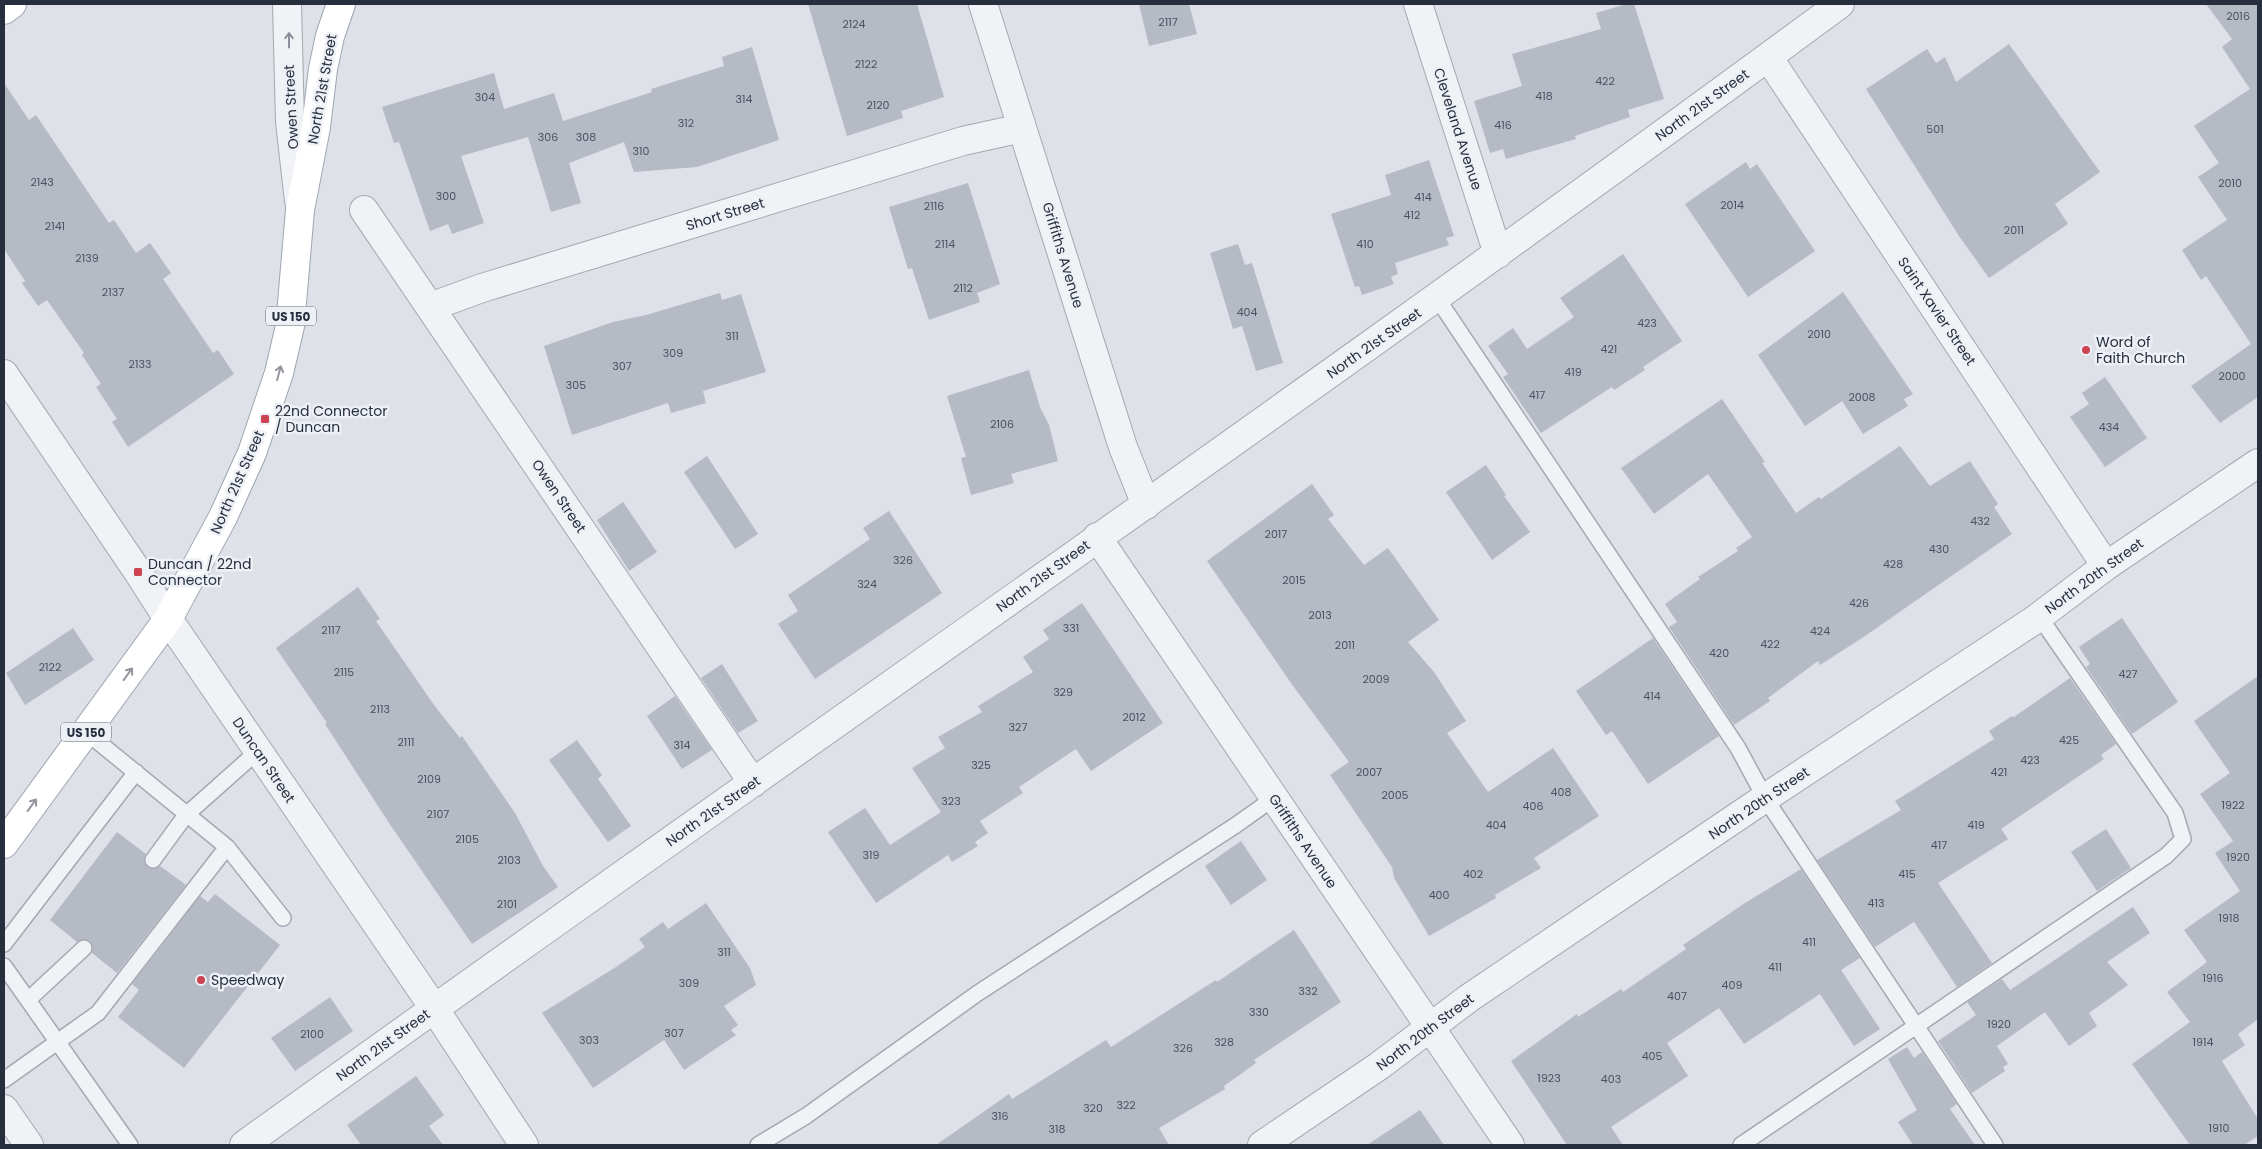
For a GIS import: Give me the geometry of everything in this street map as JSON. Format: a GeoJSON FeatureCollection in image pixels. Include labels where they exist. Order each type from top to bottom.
{"type":"FeatureCollection","features":[{"type":"Feature","properties":{"kind":"main road"},"geometry":{"type":"LineString","coordinates":[[4,10],[12,4]]}},
{"type":"Feature","properties":{"kind":"main road","name":"North 21st Street"},"geometry":{"type":"LineString","coordinates":[[4,844],[168,620],[223,517],[252,453],[265,420],[290,326],[300,210],[316,127],[323,69],[330,36],[341,4]]}},
{"type":"Feature","properties":{"kind":"street","name":"Owen Street"},"geometry":{"type":"LineString","coordinates":[[287,4],[290,122],[300,210]]}},
{"type":"Feature","properties":{"kind":"street","name":"Griffiths Avenue"},"geometry":{"type":"LineString","coordinates":[[983,4],[1123,447],[1146,505]]}},
{"type":"Feature","properties":{"kind":"street","name":"Cleveland Avenue"},"geometry":{"type":"LineString","coordinates":[[1418,4],[1498,254]]}},
{"type":"Feature","properties":{"kind":"street","name":"North 21st Street"},"geometry":{"type":"LineString","coordinates":[[244,1145],[1097,537],[1146,505],[1198,466],[1437,298],[1840,4]]}},
{"type":"Feature","properties":{"kind":"street","name":"Saint Xavier Street"},"geometry":{"type":"LineString","coordinates":[[1768,57],[2106,566]]}},
{"type":"Feature","properties":{"kind":"street","name":"Short Street"},"geometry":{"type":"LineString","coordinates":[[430,307],[482,288],[963,141],[1022,128]]}},
{"type":"Feature","properties":{"kind":"street","name":"Owen Street"},"geometry":{"type":"LineString","coordinates":[[364,210],[753,783]]}},
{"type":"Feature","properties":{"kind":"street","name":"Duncan Street"},"geometry":{"type":"LineString","coordinates":[[4,374],[138,572],[168,620],[434,1008],[524,1145]]}},
{"type":"Feature","properties":{"kind":"street","name":"North 20th Street"},"geometry":{"type":"LineString","coordinates":[[1262,1145],[1379,1066],[1469,998],[2039,616],[2106,566],[2258,464]]}},
{"type":"Feature","properties":{"kind":"street","name":"Griffiths Avenue"},"geometry":{"type":"LineString","coordinates":[[1097,537],[1510,1145]]}},
{"type":"Feature","properties":{"kind":"street"},"geometry":{"type":"LineString","coordinates":[[4,1109],[29,1145]]}},
{"type":"Feature","properties":{"kind":"lane"},"geometry":{"type":"LineString","coordinates":[[1437,298],[1738,748],[1765,798],[1995,1145]]}},
{"type":"Feature","properties":{"kind":"lane"},"geometry":{"type":"LineString","coordinates":[[1741,1145],[2166,856],[2183,839],[2175,812],[2039,616]]}},
{"type":"Feature","properties":{"kind":"lane"},"geometry":{"type":"LineString","coordinates":[[86,732],[226,847],[283,918]]}},
{"type":"Feature","properties":{"kind":"lane"},"geometry":{"type":"LineString","coordinates":[[152,860],[186,815],[258,751]]}},
{"type":"Feature","properties":{"kind":"lane"},"geometry":{"type":"LineString","coordinates":[[4,944],[136,772]]}},
{"type":"Feature","properties":{"kind":"lane"},"geometry":{"type":"LineString","coordinates":[[758,1145],[806,1116],[978,993],[1274,798]]}},
{"type":"Feature","properties":{"kind":"lane"},"geometry":{"type":"LineString","coordinates":[[4,1080],[98,1013],[226,847]]}},
{"type":"Feature","properties":{"kind":"lane"},"geometry":{"type":"LineString","coordinates":[[28,1000],[84,948]]}},
{"type":"Feature","properties":{"kind":"lane"},"geometry":{"type":"LineString","coordinates":[[4,966],[130,1145]]}},
{"type":"Feature","properties":{"kind":"building"},"geometry":{"type":"Polygon","coordinates":[[[808,4],[917,4],[944,97],[901,111],[903,118],[847,136],[808,4]]]}},
{"type":"Feature","properties":{"kind":"building"},"geometry":{"type":"Polygon","coordinates":[[[1139,4],[1189,4],[1197,34],[1149,46],[1139,4]]]}},
{"type":"Feature","properties":{"kind":"building"},"geometry":{"type":"Polygon","coordinates":[[[1627,4],[1634,4],[1664,99],[1628,110],[1630,117],[1575,136],[1576,139],[1506,159],[1503,149],[1490,153],[1474,101],[1522,86],[1512,54],[1601,29],[1596,13],[1627,4]]]}},
{"type":"Feature","properties":{"kind":"building"},"geometry":{"type":"Polygon","coordinates":[[[2206,4],[2258,4],[2258,397],[2220,423],[2191,386],[2251,344],[2206,276],[2201,280],[2182,250],[2227,220],[2198,177],[2219,163],[2194,126],[2250,89],[2222,47],[2232,39],[2206,4]]]}},
{"type":"Feature","properties":{"kind":"building"},"geometry":{"type":"Polygon","coordinates":[[[2009,44],[2100,172],[2055,204],[2068,224],[1989,278],[1959,236],[1866,89],[1927,49],[1936,63],[1945,57],[1956,82],[2009,44]]]}},
{"type":"Feature","properties":{"kind":"building"},"geometry":{"type":"Polygon","coordinates":[[[752,47],[779,140],[697,167],[634,172],[624,142],[569,163],[581,203],[551,212],[528,137],[461,156],[484,223],[452,234],[448,224],[430,231],[399,142],[394,143],[382,107],[494,73],[504,109],[554,93],[563,121],[652,92],[651,89],[724,66],[722,57],[752,47]]]}},
{"type":"Feature","properties":{"kind":"building"},"geometry":{"type":"Polygon","coordinates":[[[4,83],[29,120],[36,115],[109,223],[114,220],[136,253],[150,243],[171,273],[163,279],[213,353],[218,350],[234,374],[128,447],[112,422],[117,419],[96,387],[101,384],[82,355],[84,353],[47,300],[38,306],[22,283],[25,281],[4,249],[4,83]]]}},
{"type":"Feature","properties":{"kind":"building"},"geometry":{"type":"Polygon","coordinates":[[[1429,160],[1454,236],[1446,238],[1449,245],[1395,263],[1398,274],[1391,277],[1394,284],[1362,295],[1359,286],[1355,287],[1331,214],[1391,195],[1385,175],[1429,160]]]}},
{"type":"Feature","properties":{"kind":"building"},"geometry":{"type":"Polygon","coordinates":[[[1746,162],[1750,169],[1757,164],[1815,251],[1748,297],[1685,204],[1746,162]]]}},
{"type":"Feature","properties":{"kind":"building"},"geometry":{"type":"Polygon","coordinates":[[[968,183],[1000,284],[977,293],[980,302],[929,320],[912,268],[908,269],[889,207],[968,183]]]}},
{"type":"Feature","properties":{"kind":"building"},"geometry":{"type":"Polygon","coordinates":[[[1238,244],[1245,265],[1252,263],[1283,363],[1256,371],[1242,326],[1233,329],[1210,253],[1238,244]]]}},
{"type":"Feature","properties":{"kind":"building"},"geometry":{"type":"Polygon","coordinates":[[[1623,254],[1682,341],[1643,367],[1645,370],[1614,390],[1612,387],[1541,433],[1503,377],[1508,374],[1488,346],[1513,328],[1527,349],[1574,317],[1560,298],[1623,254]]]}},
{"type":"Feature","properties":{"kind":"building"},"geometry":{"type":"Polygon","coordinates":[[[1843,292],[1913,394],[1904,399],[1908,406],[1863,434],[1842,401],[1805,426],[1758,355],[1843,292]]]}},
{"type":"Feature","properties":{"kind":"building"},"geometry":{"type":"Polygon","coordinates":[[[720,293],[722,300],[741,294],[766,372],[703,391],[706,403],[671,413],[668,403],[572,435],[544,346],[613,322],[646,315],[720,293]]]}},
{"type":"Feature","properties":{"kind":"building"},"geometry":{"type":"Polygon","coordinates":[[[1029,370],[1040,407],[1049,425],[1058,461],[1011,474],[1014,483],[971,495],[961,458],[966,457],[947,396],[1029,370]]]}},
{"type":"Feature","properties":{"kind":"building"},"geometry":{"type":"Polygon","coordinates":[[[2105,377],[2147,438],[2105,467],[2070,417],[2089,404],[2082,393],[2105,377]]]}},
{"type":"Feature","properties":{"kind":"building"},"geometry":{"type":"Polygon","coordinates":[[[1722,399],[1765,462],[1762,463],[1796,513],[1819,497],[1821,499],[1900,446],[1930,486],[1970,461],[1998,504],[1994,507],[2012,534],[1865,636],[1820,665],[1818,661],[1768,698],[1770,701],[1734,725],[1669,627],[1677,622],[1665,604],[1700,579],[1698,577],[1738,551],[1736,548],[1752,537],[1708,474],[1654,514],[1621,468],[1722,399]]]}},
{"type":"Feature","properties":{"kind":"building"},"geometry":{"type":"Polygon","coordinates":[[[707,456],[758,534],[735,549],[684,472],[707,456]]]}},
{"type":"Feature","properties":{"kind":"building"},"geometry":{"type":"Polygon","coordinates":[[[1486,465],[1506,495],[1504,496],[1530,532],[1492,560],[1446,492],[1486,465]]]}},
{"type":"Feature","properties":{"kind":"building"},"geometry":{"type":"Polygon","coordinates":[[[1312,484],[1334,515],[1328,519],[1364,565],[1388,548],[1439,620],[1408,642],[1434,672],[1466,721],[1447,733],[1488,792],[1553,748],[1599,816],[1534,858],[1541,868],[1495,895],[1496,898],[1429,936],[1394,878],[1392,867],[1330,775],[1349,762],[1291,683],[1207,561],[1312,484]]]}},
{"type":"Feature","properties":{"kind":"building"},"geometry":{"type":"Polygon","coordinates":[[[623,502],[657,552],[629,571],[597,520],[623,502]]]}},
{"type":"Feature","properties":{"kind":"building"},"geometry":{"type":"Polygon","coordinates":[[[889,511],[942,593],[815,679],[778,624],[798,611],[788,595],[870,539],[863,528],[889,511]]]}},
{"type":"Feature","properties":{"kind":"building"},"geometry":{"type":"Polygon","coordinates":[[[358,587],[380,619],[376,621],[434,705],[460,738],[462,736],[515,813],[543,866],[558,887],[472,944],[389,823],[325,724],[327,723],[276,648],[358,587]]]}},
{"type":"Feature","properties":{"kind":"building"},"geometry":{"type":"Polygon","coordinates":[[[1082,603],[1163,723],[1091,771],[1076,749],[1019,787],[1023,793],[980,821],[988,833],[975,842],[978,846],[952,862],[948,855],[876,903],[828,832],[865,808],[890,845],[941,812],[912,768],[945,748],[938,737],[982,712],[978,706],[1033,672],[1023,657],[1049,639],[1043,630],[1082,603]]]}},
{"type":"Feature","properties":{"kind":"building"},"geometry":{"type":"Polygon","coordinates":[[[2122,618],[2178,702],[2132,734],[2086,667],[2090,664],[2079,647],[2122,618]]]}},
{"type":"Feature","properties":{"kind":"building"},"geometry":{"type":"Polygon","coordinates":[[[73,628],[94,660],[25,705],[6,673],[73,628]]]}},
{"type":"Feature","properties":{"kind":"building"},"geometry":{"type":"Polygon","coordinates":[[[1653,638],[1719,736],[1648,784],[1612,731],[1606,735],[1576,691],[1653,638]]]}},
{"type":"Feature","properties":{"kind":"building"},"geometry":{"type":"Polygon","coordinates":[[[722,664],[758,721],[738,733],[701,678],[722,664]]]}},
{"type":"Feature","properties":{"kind":"building"},"geometry":{"type":"Polygon","coordinates":[[[2258,676],[2258,1019],[2238,1034],[2245,1045],[2222,1061],[2258,1119],[2258,1136],[2244,1145],[2190,1145],[2132,1064],[2190,1022],[2167,992],[2207,962],[2184,930],[2240,891],[2215,853],[2233,841],[2200,794],[2230,773],[2194,721],[2258,676]]]}},
{"type":"Feature","properties":{"kind":"building"},"geometry":{"type":"Polygon","coordinates":[[[2070,678],[2116,744],[2101,755],[2104,759],[2001,829],[2008,839],[1938,883],[1992,963],[1957,987],[1914,922],[1875,947],[1817,860],[1901,810],[1895,801],[1994,739],[1989,731],[2012,716],[2014,717],[2070,678]]]}},
{"type":"Feature","properties":{"kind":"building"},"geometry":{"type":"Polygon","coordinates":[[[675,696],[712,750],[682,769],[647,716],[675,696]]]}},
{"type":"Feature","properties":{"kind":"building"},"geometry":{"type":"Polygon","coordinates":[[[577,740],[602,775],[598,779],[631,826],[608,842],[549,760],[577,740]]]}},
{"type":"Feature","properties":{"kind":"building"},"geometry":{"type":"Polygon","coordinates":[[[2106,829],[2131,868],[2097,891],[2071,852],[2106,829]]]}},
{"type":"Feature","properties":{"kind":"building"},"geometry":{"type":"Polygon","coordinates":[[[117,832],[146,854],[144,859],[147,867],[152,869],[160,866],[186,885],[117,973],[92,953],[93,946],[90,941],[82,939],[77,942],[50,920],[117,832]]]}},
{"type":"Feature","properties":{"kind":"building"},"geometry":{"type":"Polygon","coordinates":[[[1241,841],[1267,880],[1231,905],[1205,866],[1241,841]]]}},
{"type":"Feature","properties":{"kind":"building"},"geometry":{"type":"Polygon","coordinates":[[[1801,869],[1860,958],[1841,970],[1880,1029],[1854,1046],[1820,994],[1744,1044],[1719,1008],[1667,1043],[1688,1076],[1611,1127],[1623,1145],[1567,1145],[1511,1061],[1577,1014],[1578,1017],[1621,989],[1623,992],[1686,949],[1683,945],[1745,903],[1801,869]]]}},
{"type":"Feature","properties":{"kind":"building"},"geometry":{"type":"Polygon","coordinates":[[[215,894],[280,945],[184,1068],[118,1017],[139,990],[132,984],[200,896],[208,902],[215,894]]]}},
{"type":"Feature","properties":{"kind":"building"},"geometry":{"type":"Polygon","coordinates":[[[706,903],[750,968],[756,985],[724,1006],[738,1025],[731,1030],[736,1035],[684,1070],[664,1040],[593,1088],[542,1013],[645,947],[639,939],[663,922],[668,929],[706,903]]]}},
{"type":"Feature","properties":{"kind":"building"},"geometry":{"type":"Polygon","coordinates":[[[2133,907],[2150,933],[2107,962],[2128,985],[2089,1013],[2097,1026],[2069,1046],[2045,1012],[1997,1046],[2008,1064],[2003,1067],[2005,1071],[1972,1093],[1938,1041],[1976,1015],[1967,1002],[2002,979],[2010,990],[2133,907]]]}},
{"type":"Feature","properties":{"kind":"building"},"geometry":{"type":"Polygon","coordinates":[[[1294,930],[1341,1002],[1254,1060],[1256,1063],[1224,1086],[1225,1089],[1159,1128],[1169,1145],[936,1145],[1009,1094],[1012,1099],[1106,1040],[1111,1047],[1216,980],[1217,982],[1294,930]]]}},
{"type":"Feature","properties":{"kind":"building"},"geometry":{"type":"Polygon","coordinates":[[[330,997],[353,1031],[295,1071],[271,1038],[330,997]]]}},
{"type":"Feature","properties":{"kind":"building"},"geometry":{"type":"Polygon","coordinates":[[[1907,1047],[1914,1058],[1922,1052],[1957,1104],[1950,1109],[1975,1145],[1913,1145],[1898,1122],[1917,1110],[1888,1059],[1907,1047]]]}},
{"type":"Feature","properties":{"kind":"building"},"geometry":{"type":"Polygon","coordinates":[[[416,1076],[444,1115],[429,1126],[443,1145],[361,1145],[347,1125],[416,1076]]]}},
{"type":"Feature","properties":{"kind":"building"},"geometry":{"type":"Polygon","coordinates":[[[1420,1110],[1444,1145],[1367,1145],[1420,1110]]]}},
{"type":"Feature","properties":{"kind":"place","name":"Word of Faith Church"},"geometry":{"type":"Point","coordinates":[2086,350]}},
{"type":"Feature","properties":{"kind":"place","name":"22nd Connector / Duncan"},"geometry":{"type":"Point","coordinates":[265,419]}},
{"type":"Feature","properties":{"kind":"place","name":"Duncan / 22nd Connector"},"geometry":{"type":"Point","coordinates":[138,572]}},
{"type":"Feature","properties":{"kind":"place","name":"Speedway"},"geometry":{"type":"Point","coordinates":[201,980]}}]}
